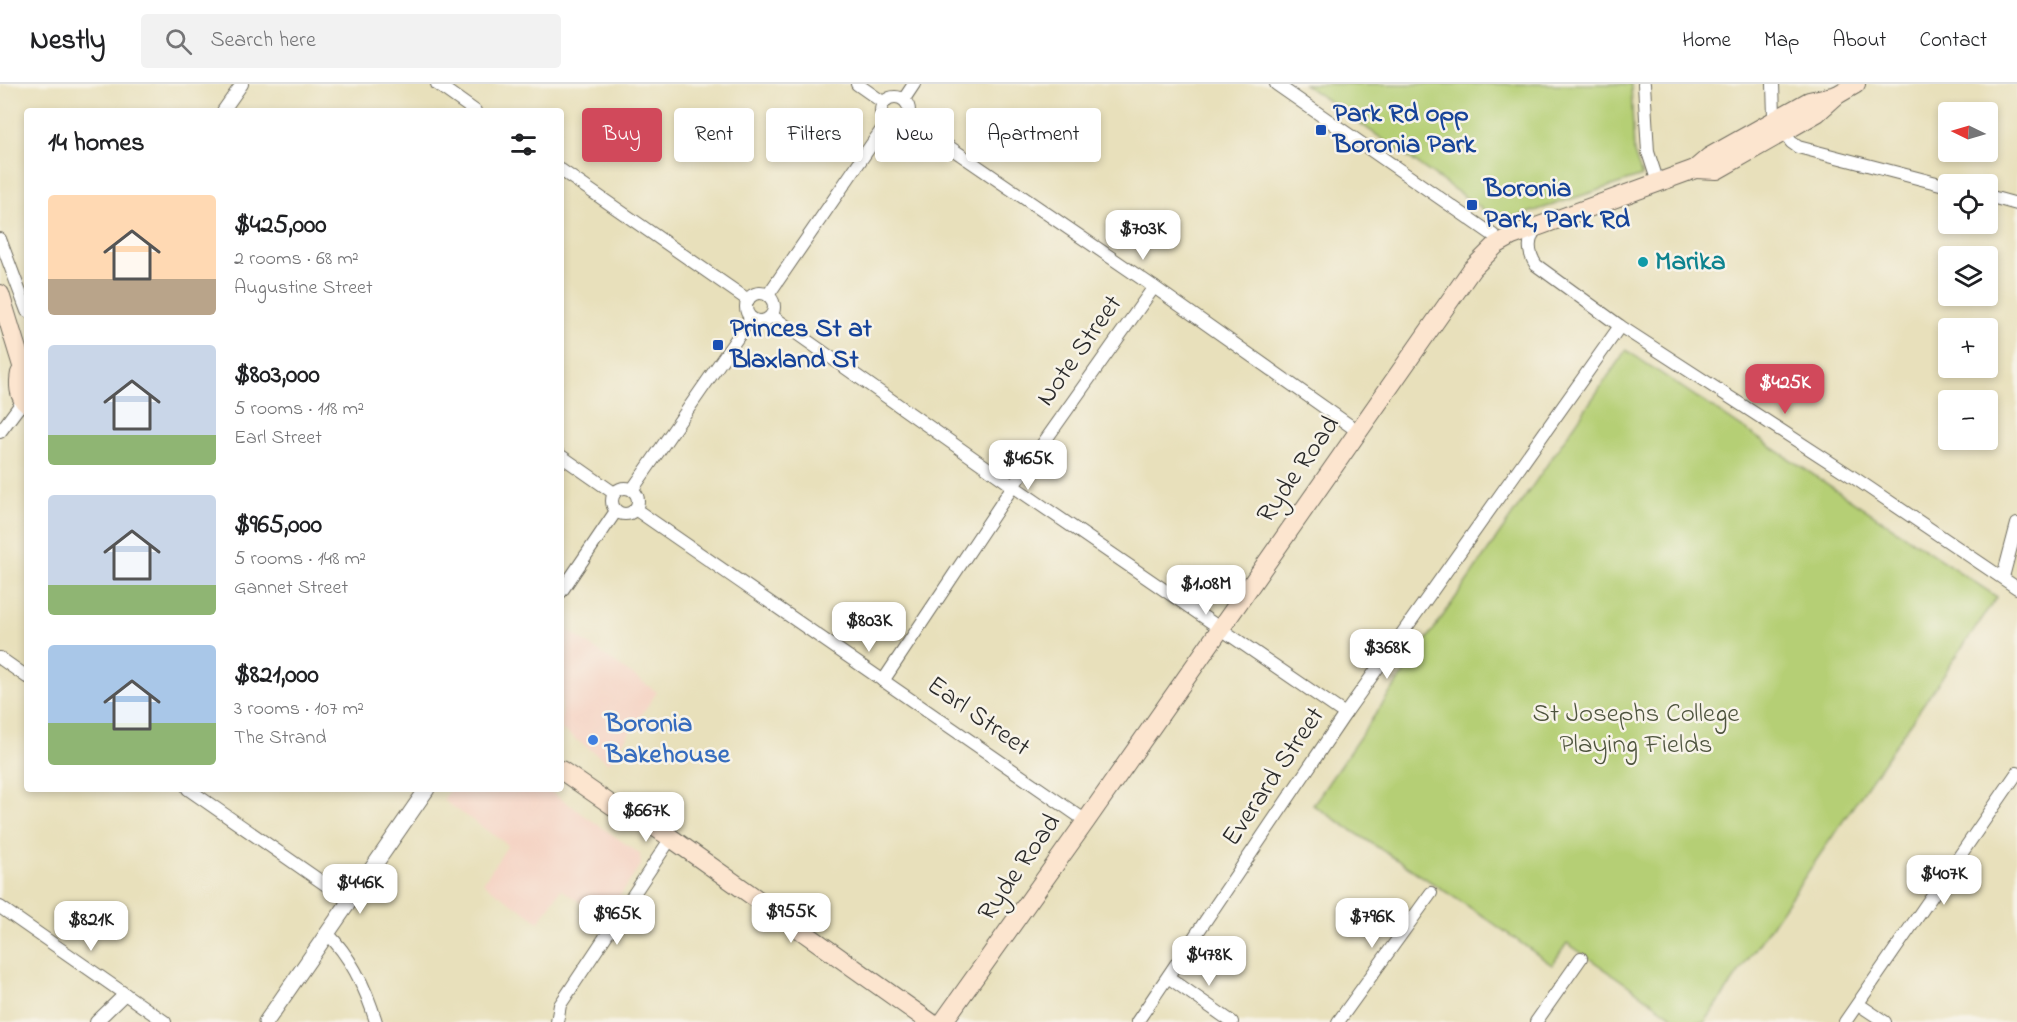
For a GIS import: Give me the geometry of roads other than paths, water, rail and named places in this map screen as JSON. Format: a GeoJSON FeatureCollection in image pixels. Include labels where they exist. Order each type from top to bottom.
{"type":"FeatureCollection","features":[{"type":"Feature","properties":{"kind":"main road","name":"Ryde Road"},"geometry":{"type":"LineString","coordinates":[[942,1022],[1086,821],[1472,269],[1486,254],[1501,242],[1695,169],[1709,157],[1780,126],[1809,101],[1837,95],[1856,84]]}},
{"type":"Feature","properties":{"kind":"main road"},"geometry":{"type":"LineString","coordinates":[[0,294],[24,365]]}},
{"type":"Feature","properties":{"kind":"main road"},"geometry":{"type":"LineString","coordinates":[[24,369],[18,381],[24,400]]}},
{"type":"Feature","properties":{"kind":"main road"},"geometry":{"type":"LineString","coordinates":[[564,757],[635,806],[640,817],[930,1022]]}},
{"type":"Feature","properties":{"kind":"main road"},"geometry":{"type":"LineString","coordinates":[[564,772],[628,817],[640,817]]}},
{"type":"Feature","properties":{"kind":"street"},"geometry":{"type":"LineString","coordinates":[[225,108],[242,84]]}},
{"type":"Feature","properties":{"kind":"street"},"geometry":{"type":"LineString","coordinates":[[436,84],[471,108]]}},
{"type":"Feature","properties":{"kind":"street"},"geometry":{"type":"LineString","coordinates":[[856,84],[884,103]]}},
{"type":"Feature","properties":{"kind":"street"},"geometry":{"type":"LineString","coordinates":[[904,99],[914,84]]}},
{"type":"Feature","properties":{"kind":"street"},"geometry":{"type":"LineString","coordinates":[[1276,84],[1501,242]]}},
{"type":"Feature","properties":{"kind":"street"},"geometry":{"type":"LineString","coordinates":[[1644,84],[1648,152],[1658,183]]}},
{"type":"Feature","properties":{"kind":"street"},"geometry":{"type":"LineString","coordinates":[[1773,84],[1774,116],[1791,142],[1798,147],[1938,183]]}},
{"type":"Feature","properties":{"kind":"street"},"geometry":{"type":"LineString","coordinates":[[882,108],[891,97],[904,99],[909,108]]}},
{"type":"Feature","properties":{"kind":"street"},"geometry":{"type":"LineString","coordinates":[[768,295],[875,139]]}},
{"type":"Feature","properties":{"kind":"street"},"geometry":{"type":"LineString","coordinates":[[954,150],[1154,287],[1359,432]]}},
{"type":"Feature","properties":{"kind":"street"},"geometry":{"type":"LineString","coordinates":[[564,173],[748,300]]}},
{"type":"Feature","properties":{"kind":"street"},"geometry":{"type":"LineString","coordinates":[[1998,199],[2017,204]]}},
{"type":"Feature","properties":{"kind":"street"},"geometry":{"type":"LineString","coordinates":[[1538,227],[1529,244],[1531,256],[1536,265],[1620,326],[1859,481],[2017,588]]}},
{"type":"Feature","properties":{"kind":"street"},"geometry":{"type":"LineString","coordinates":[[0,239],[24,303]]}},
{"type":"Feature","properties":{"kind":"street","name":"Note Street"},"geometry":{"type":"LineString","coordinates":[[883,681],[1013,486],[1154,287]]}},
{"type":"Feature","properties":{"kind":"street"},"geometry":{"type":"LineString","coordinates":[[757,293],[768,295],[775,304],[772,316],[762,321],[750,318],[746,308],[748,300],[757,293]]}},
{"type":"Feature","properties":{"kind":"street"},"geometry":{"type":"LineString","coordinates":[[772,316],[1013,486],[1345,714]]}},
{"type":"Feature","properties":{"kind":"street"},"geometry":{"type":"LineString","coordinates":[[632,490],[750,318]]}},
{"type":"Feature","properties":{"kind":"street","name":"Everard Street"},"geometry":{"type":"LineString","coordinates":[[1137,1022],[1345,714],[1620,326]]}},
{"type":"Feature","properties":{"kind":"street"},"geometry":{"type":"LineString","coordinates":[[0,432],[24,404]]}},
{"type":"Feature","properties":{"kind":"street"},"geometry":{"type":"LineString","coordinates":[[564,458],[614,493]]}},
{"type":"Feature","properties":{"kind":"street"},"geometry":{"type":"LineString","coordinates":[[623,488],[632,490],[638,501],[635,509],[628,514],[616,511],[612,504],[614,493],[623,488]]}},
{"type":"Feature","properties":{"kind":"street","name":"Earl Street"},"geometry":{"type":"LineString","coordinates":[[635,509],[1086,821]]}},
{"type":"Feature","properties":{"kind":"street"},"geometry":{"type":"LineString","coordinates":[[564,588],[616,511]]}},
{"type":"Feature","properties":{"kind":"street"},"geometry":{"type":"LineString","coordinates":[[2003,578],[2017,524]]}},
{"type":"Feature","properties":{"kind":"street"},"geometry":{"type":"LineString","coordinates":[[0,658],[24,675]]}},
{"type":"Feature","properties":{"kind":"street"},"geometry":{"type":"LineString","coordinates":[[1845,1022],[2017,773]]}},
{"type":"Feature","properties":{"kind":"street"},"geometry":{"type":"LineString","coordinates":[[192,792],[349,902]]}},
{"type":"Feature","properties":{"kind":"street"},"geometry":{"type":"LineString","coordinates":[[266,1022],[425,792]]}},
{"type":"Feature","properties":{"kind":"street"},"geometry":{"type":"LineString","coordinates":[[557,1022],[560,1005],[671,838]]}},
{"type":"Feature","properties":{"kind":"street"},"geometry":{"type":"LineString","coordinates":[[1338,1022],[1431,893]]}},
{"type":"Feature","properties":{"kind":"street"},"geometry":{"type":"LineString","coordinates":[[0,907],[165,1022]]}},
{"type":"Feature","properties":{"kind":"street"},"geometry":{"type":"LineString","coordinates":[[327,933],[348,957],[359,977],[376,1022]]}},
{"type":"Feature","properties":{"kind":"street"},"geometry":{"type":"LineString","coordinates":[[1536,1022],[1581,958]]}},
{"type":"Feature","properties":{"kind":"street"},"geometry":{"type":"LineString","coordinates":[[1168,976],[1232,1022]]}},
{"type":"Feature","properties":{"kind":"street"},"geometry":{"type":"LineString","coordinates":[[96,1022],[125,994]]}},
{"type":"Feature","properties":{"kind":"street"},"geometry":{"type":"LineString","coordinates":[[1858,1004],[1885,1022]]}},
{"type":"Feature","properties":{"kind":"place","name":"Park Rd opp Boronia Park"},"geometry":{"type":"Point","coordinates":[1321,130]}},
{"type":"Feature","properties":{"kind":"place","name":"Boronia Park, Park Rd"},"geometry":{"type":"Point","coordinates":[1472,205]}},
{"type":"Feature","properties":{"kind":"place","name":"Marika"},"geometry":{"type":"Point","coordinates":[1643,262]}},
{"type":"Feature","properties":{"kind":"place","name":"Princes St at Blaxland St"},"geometry":{"type":"Point","coordinates":[718,345]}},
{"type":"Feature","properties":{"kind":"place","name":"Boronia Bakehouse"},"geometry":{"type":"Point","coordinates":[593,740]}},
{"type":"Feature","properties":{"kind":"park label","name":"St Josephs College Playing Fields"},"geometry":{"type":"Point","coordinates":[1636,730]}}]}
